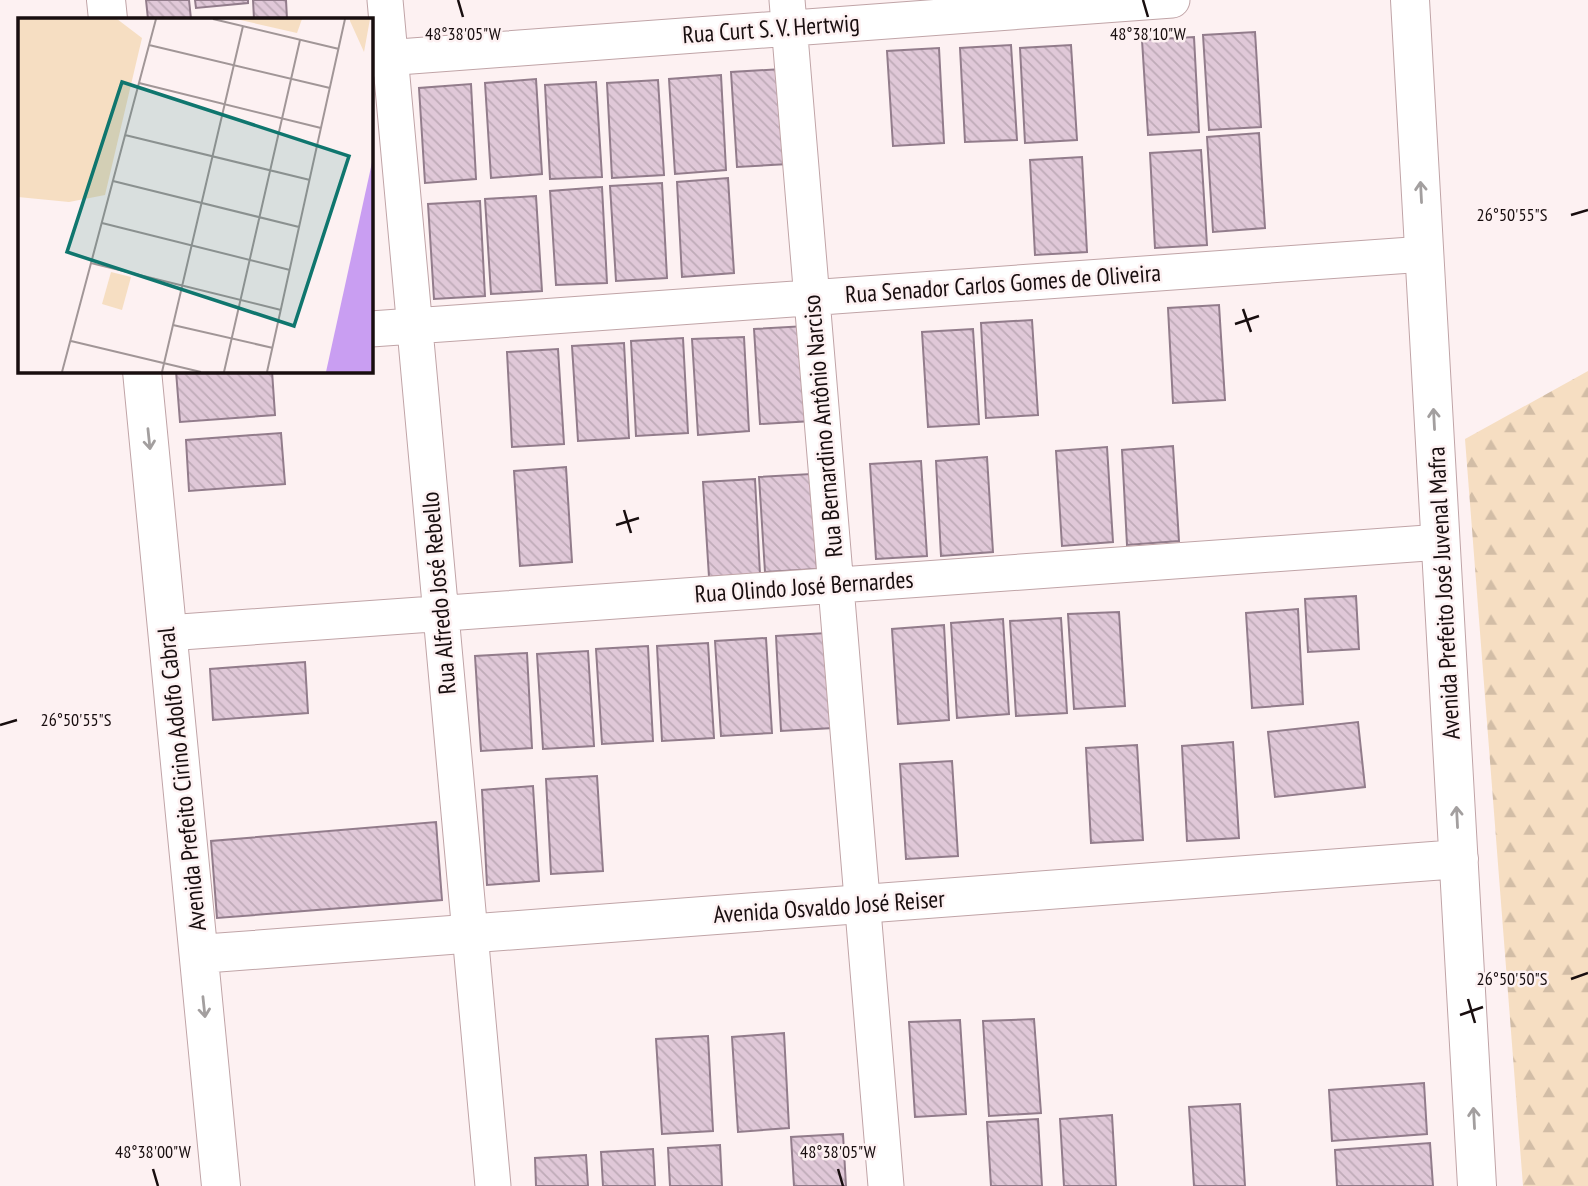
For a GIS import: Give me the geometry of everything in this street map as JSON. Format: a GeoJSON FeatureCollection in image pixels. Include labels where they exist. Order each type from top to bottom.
{"type":"FeatureCollection","features":[{"type":"Feature","properties":{"kind":"main road"},"geometry":{"type":"LineString","coordinates":[[106,0],[108,18]]}},
{"type":"Feature","properties":{"kind":"main road","name":"Avenida Prefeito José Juvenal Mafra"},"geometry":{"type":"LineString","coordinates":[[1410,0],[1478,1186]]}},
{"type":"Feature","properties":{"kind":"main road","name":"Avenida Prefeito Cirino Adolfo Cabral"},"geometry":{"type":"LineString","coordinates":[[142,373],[221,1186]]}},
{"type":"Feature","properties":{"kind":"main road","name":"Avenida Osvaldo José Reiser"},"geometry":{"type":"LineString","coordinates":[[199,954],[1459,859]]}},
{"type":"Feature","properties":{"kind":"street","name":"Rua Alfredo José Rebello"},"geometry":{"type":"LineString","coordinates":[[385,0],[381,58],[415,326],[493,1186]]}},
{"type":"Feature","properties":{"kind":"street","name":"Rua Curt S. V. Hertwig"},"geometry":{"type":"LineString","coordinates":[[381,58],[788,14],[1172,0]]}},
{"type":"Feature","properties":{"kind":"street","name":"Rua Bernardino Antônio Narciso"},"geometry":{"type":"LineString","coordinates":[[788,14],[886,1186]]}},
{"type":"Feature","properties":{"kind":"street","name":"Rua Senador Carlos Gomes de Oliveira"},"geometry":{"type":"LineString","coordinates":[[373,329],[1425,254]]}},
{"type":"Feature","properties":{"kind":"street","name":"Rua Olindo José Bernardes"},"geometry":{"type":"LineString","coordinates":[[167,633],[1441,542]]}},
{"type":"Feature","properties":{"kind":"green space"},"geometry":{"type":"Polygon","coordinates":[[[1588,371],[1588,1186],[1523,1186],[1465,439],[1588,371]]]}},
{"type":"Feature","properties":{"kind":"building"},"geometry":{"type":"Polygon","coordinates":[[[146,0],[189,0],[191,18],[148,18],[146,0]]]}},
{"type":"Feature","properties":{"kind":"building"},"geometry":{"type":"Polygon","coordinates":[[[195,0],[248,0],[248,3],[196,8],[195,0]]]}},
{"type":"Feature","properties":{"kind":"building"},"geometry":{"type":"Polygon","coordinates":[[[253,0],[286,0],[287,18],[254,18],[253,0]]]}},
{"type":"Feature","properties":{"kind":"building"},"geometry":{"type":"Polygon","coordinates":[[[1255,32],[1261,127],[1209,130],[1203,35],[1255,32]]]}},
{"type":"Feature","properties":{"kind":"building"},"geometry":{"type":"Polygon","coordinates":[[[1194,37],[1199,132],[1148,135],[1142,40],[1194,37]]]}},
{"type":"Feature","properties":{"kind":"building"},"geometry":{"type":"Polygon","coordinates":[[[1011,45],[1017,140],[965,142],[960,48],[1011,45]]]}},
{"type":"Feature","properties":{"kind":"building"},"geometry":{"type":"Polygon","coordinates":[[[1071,45],[1077,140],[1025,143],[1020,48],[1071,45]]]}},
{"type":"Feature","properties":{"kind":"building"},"geometry":{"type":"Polygon","coordinates":[[[939,48],[944,143],[893,146],[887,51],[939,48]]]}},
{"type":"Feature","properties":{"kind":"building"},"geometry":{"type":"Polygon","coordinates":[[[782,69],[788,164],[737,167],[731,72],[782,69]]]}},
{"type":"Feature","properties":{"kind":"building"},"geometry":{"type":"Polygon","coordinates":[[[721,75],[726,170],[675,174],[669,79],[721,75]]]}},
{"type":"Feature","properties":{"kind":"building"},"geometry":{"type":"Polygon","coordinates":[[[536,79],[542,174],[491,178],[485,83],[536,79]]]}},
{"type":"Feature","properties":{"kind":"building"},"geometry":{"type":"Polygon","coordinates":[[[658,80],[664,175],[612,178],[607,83],[658,80]]]}},
{"type":"Feature","properties":{"kind":"building"},"geometry":{"type":"Polygon","coordinates":[[[596,82],[602,177],[550,179],[545,85],[596,82]]]}},
{"type":"Feature","properties":{"kind":"building"},"geometry":{"type":"Polygon","coordinates":[[[471,84],[476,179],[425,183],[419,88],[471,84]]]}},
{"type":"Feature","properties":{"kind":"building"},"geometry":{"type":"Polygon","coordinates":[[[1259,133],[1265,228],[1213,232],[1207,137],[1259,133]]]}},
{"type":"Feature","properties":{"kind":"building"},"geometry":{"type":"Polygon","coordinates":[[[1201,150],[1207,245],[1155,248],[1150,153],[1201,150]]]}},
{"type":"Feature","properties":{"kind":"building"},"geometry":{"type":"Polygon","coordinates":[[[1082,157],[1087,252],[1035,255],[1030,160],[1082,157]]]}},
{"type":"Feature","properties":{"kind":"building"},"geometry":{"type":"Polygon","coordinates":[[[728,178],[734,273],[682,277],[677,182],[728,178]]]}},
{"type":"Feature","properties":{"kind":"building"},"geometry":{"type":"Polygon","coordinates":[[[662,183],[667,278],[616,281],[610,186],[662,183]]]}},
{"type":"Feature","properties":{"kind":"building"},"geometry":{"type":"Polygon","coordinates":[[[602,187],[607,283],[556,285],[550,191],[602,187]]]}},
{"type":"Feature","properties":{"kind":"building"},"geometry":{"type":"Polygon","coordinates":[[[536,196],[542,291],[491,294],[485,199],[536,196]]]}},
{"type":"Feature","properties":{"kind":"building"},"geometry":{"type":"Polygon","coordinates":[[[480,201],[485,296],[434,299],[428,204],[480,201]]]}},
{"type":"Feature","properties":{"kind":"building"},"geometry":{"type":"Polygon","coordinates":[[[1219,305],[1225,400],[1173,403],[1168,308],[1219,305]]]}},
{"type":"Feature","properties":{"kind":"building"},"geometry":{"type":"Polygon","coordinates":[[[1032,320],[1038,415],[986,418],[981,323],[1032,320]]]}},
{"type":"Feature","properties":{"kind":"building"},"geometry":{"type":"Polygon","coordinates":[[[806,326],[812,421],[760,424],[754,329],[806,326]]]}},
{"type":"Feature","properties":{"kind":"building"},"geometry":{"type":"Polygon","coordinates":[[[973,329],[979,424],[928,427],[922,332],[973,329]]]}},
{"type":"Feature","properties":{"kind":"building"},"geometry":{"type":"Polygon","coordinates":[[[744,337],[749,431],[698,435],[692,339],[744,337]]]}},
{"type":"Feature","properties":{"kind":"building"},"geometry":{"type":"Polygon","coordinates":[[[683,338],[688,433],[636,436],[631,341],[683,338]]]}},
{"type":"Feature","properties":{"kind":"building"},"geometry":{"type":"Polygon","coordinates":[[[624,343],[629,438],[578,441],[572,346],[624,343]]]}},
{"type":"Feature","properties":{"kind":"building"},"geometry":{"type":"Polygon","coordinates":[[[558,349],[564,444],[512,447],[507,352],[558,349]]]}},
{"type":"Feature","properties":{"kind":"building"},"geometry":{"type":"Polygon","coordinates":[[[176,373],[272,373],[275,415],[180,422],[176,373]]]}},
{"type":"Feature","properties":{"kind":"building"},"geometry":{"type":"Polygon","coordinates":[[[281,433],[285,484],[189,491],[186,440],[281,433]]]}},
{"type":"Feature","properties":{"kind":"building"},"geometry":{"type":"Polygon","coordinates":[[[1173,446],[1179,541],[1127,545],[1122,450],[1173,446]]]}},
{"type":"Feature","properties":{"kind":"building"},"geometry":{"type":"Polygon","coordinates":[[[1107,447],[1113,542],[1062,546],[1056,451],[1107,447]]]}},
{"type":"Feature","properties":{"kind":"building"},"geometry":{"type":"Polygon","coordinates":[[[987,457],[993,552],[941,556],[936,461],[987,457]]]}},
{"type":"Feature","properties":{"kind":"building"},"geometry":{"type":"Polygon","coordinates":[[[921,461],[927,556],[876,559],[870,464],[921,461]]]}},
{"type":"Feature","properties":{"kind":"building"},"geometry":{"type":"Polygon","coordinates":[[[566,467],[572,562],[520,566],[514,471],[566,467]]]}},
{"type":"Feature","properties":{"kind":"building"},"geometry":{"type":"Polygon","coordinates":[[[811,474],[817,569],[765,572],[759,477],[811,474]]]}},
{"type":"Feature","properties":{"kind":"building"},"geometry":{"type":"Polygon","coordinates":[[[755,479],[760,574],[709,577],[703,482],[755,479]]]}},
{"type":"Feature","properties":{"kind":"building"},"geometry":{"type":"Polygon","coordinates":[[[1356,596],[1359,649],[1308,652],[1305,599],[1356,596]]]}},
{"type":"Feature","properties":{"kind":"building"},"geometry":{"type":"Polygon","coordinates":[[[1298,609],[1303,704],[1252,708],[1246,613],[1298,609]]]}},
{"type":"Feature","properties":{"kind":"building"},"geometry":{"type":"Polygon","coordinates":[[[1119,612],[1125,706],[1074,709],[1068,614],[1119,612]]]}},
{"type":"Feature","properties":{"kind":"building"},"geometry":{"type":"Polygon","coordinates":[[[1061,618],[1067,713],[1016,716],[1010,621],[1061,618]]]}},
{"type":"Feature","properties":{"kind":"building"},"geometry":{"type":"Polygon","coordinates":[[[1003,619],[1009,714],[957,718],[951,623],[1003,619]]]}},
{"type":"Feature","properties":{"kind":"building"},"geometry":{"type":"Polygon","coordinates":[[[944,625],[949,720],[898,724],[892,629],[944,625]]]}},
{"type":"Feature","properties":{"kind":"building"},"geometry":{"type":"Polygon","coordinates":[[[827,633],[833,728],[781,731],[776,636],[827,633]]]}},
{"type":"Feature","properties":{"kind":"building"},"geometry":{"type":"Polygon","coordinates":[[[766,638],[772,733],[721,736],[715,641],[766,638]]]}},
{"type":"Feature","properties":{"kind":"building"},"geometry":{"type":"Polygon","coordinates":[[[708,643],[714,738],[662,741],[657,646],[708,643]]]}},
{"type":"Feature","properties":{"kind":"building"},"geometry":{"type":"Polygon","coordinates":[[[648,646],[653,741],[602,744],[596,649],[648,646]]]}},
{"type":"Feature","properties":{"kind":"building"},"geometry":{"type":"Polygon","coordinates":[[[588,651],[594,746],[543,749],[537,654],[588,651]]]}},
{"type":"Feature","properties":{"kind":"building"},"geometry":{"type":"Polygon","coordinates":[[[527,653],[532,748],[481,751],[475,656],[527,653]]]}},
{"type":"Feature","properties":{"kind":"building"},"geometry":{"type":"Polygon","coordinates":[[[305,662],[308,713],[213,720],[210,669],[305,662]]]}},
{"type":"Feature","properties":{"kind":"building"},"geometry":{"type":"Polygon","coordinates":[[[1358,722],[1365,787],[1275,797],[1268,732],[1358,722]]]}},
{"type":"Feature","properties":{"kind":"building"},"geometry":{"type":"Polygon","coordinates":[[[1233,742],[1239,838],[1187,841],[1182,746],[1233,742]]]}},
{"type":"Feature","properties":{"kind":"building"},"geometry":{"type":"Polygon","coordinates":[[[1137,745],[1143,840],[1091,843],[1086,748],[1137,745]]]}},
{"type":"Feature","properties":{"kind":"building"},"geometry":{"type":"Polygon","coordinates":[[[952,761],[958,856],[906,859],[900,764],[952,761]]]}},
{"type":"Feature","properties":{"kind":"building"},"geometry":{"type":"Polygon","coordinates":[[[597,776],[603,871],[551,874],[546,779],[597,776]]]}},
{"type":"Feature","properties":{"kind":"building"},"geometry":{"type":"Polygon","coordinates":[[[533,786],[539,881],[487,885],[482,790],[533,786]]]}},
{"type":"Feature","properties":{"kind":"building"},"geometry":{"type":"Polygon","coordinates":[[[436,822],[442,900],[217,918],[211,841],[436,822]]]}},
{"type":"Feature","properties":{"kind":"building"},"geometry":{"type":"Polygon","coordinates":[[[1034,1019],[1041,1113],[989,1116],[983,1021],[1034,1019]]]}},
{"type":"Feature","properties":{"kind":"building"},"geometry":{"type":"Polygon","coordinates":[[[960,1020],[966,1114],[915,1117],[909,1022],[960,1020]]]}},
{"type":"Feature","properties":{"kind":"building"},"geometry":{"type":"Polygon","coordinates":[[[784,1033],[789,1128],[738,1132],[732,1037],[784,1033]]]}},
{"type":"Feature","properties":{"kind":"building"},"geometry":{"type":"Polygon","coordinates":[[[708,1036],[713,1131],[662,1134],[656,1039],[708,1036]]]}},
{"type":"Feature","properties":{"kind":"building"},"geometry":{"type":"Polygon","coordinates":[[[1424,1083],[1427,1134],[1332,1141],[1329,1090],[1424,1083]]]}},
{"type":"Feature","properties":{"kind":"building"},"geometry":{"type":"Polygon","coordinates":[[[1240,1104],[1245,1186],[1194,1186],[1189,1107],[1240,1104]]]}},
{"type":"Feature","properties":{"kind":"building"},"geometry":{"type":"Polygon","coordinates":[[[1112,1115],[1116,1186],[1064,1186],[1060,1119],[1112,1115]]]}},
{"type":"Feature","properties":{"kind":"building"},"geometry":{"type":"Polygon","coordinates":[[[1038,1119],[1042,1186],[991,1186],[987,1122],[1038,1119]]]}},
{"type":"Feature","properties":{"kind":"building"},"geometry":{"type":"Polygon","coordinates":[[[843,1134],[846,1186],[794,1186],[791,1137],[843,1134]]]}},
{"type":"Feature","properties":{"kind":"building"},"geometry":{"type":"Polygon","coordinates":[[[1430,1143],[1433,1186],[1337,1186],[1335,1150],[1430,1143]]]}},
{"type":"Feature","properties":{"kind":"building"},"geometry":{"type":"Polygon","coordinates":[[[720,1145],[722,1186],[670,1186],[668,1148],[720,1145]]]}},
{"type":"Feature","properties":{"kind":"building"},"geometry":{"type":"Polygon","coordinates":[[[653,1149],[655,1186],[603,1186],[601,1152],[653,1149]]]}},
{"type":"Feature","properties":{"kind":"building"},"geometry":{"type":"Polygon","coordinates":[[[586,1155],[588,1186],[536,1186],[535,1158],[586,1155]]]}}]}
